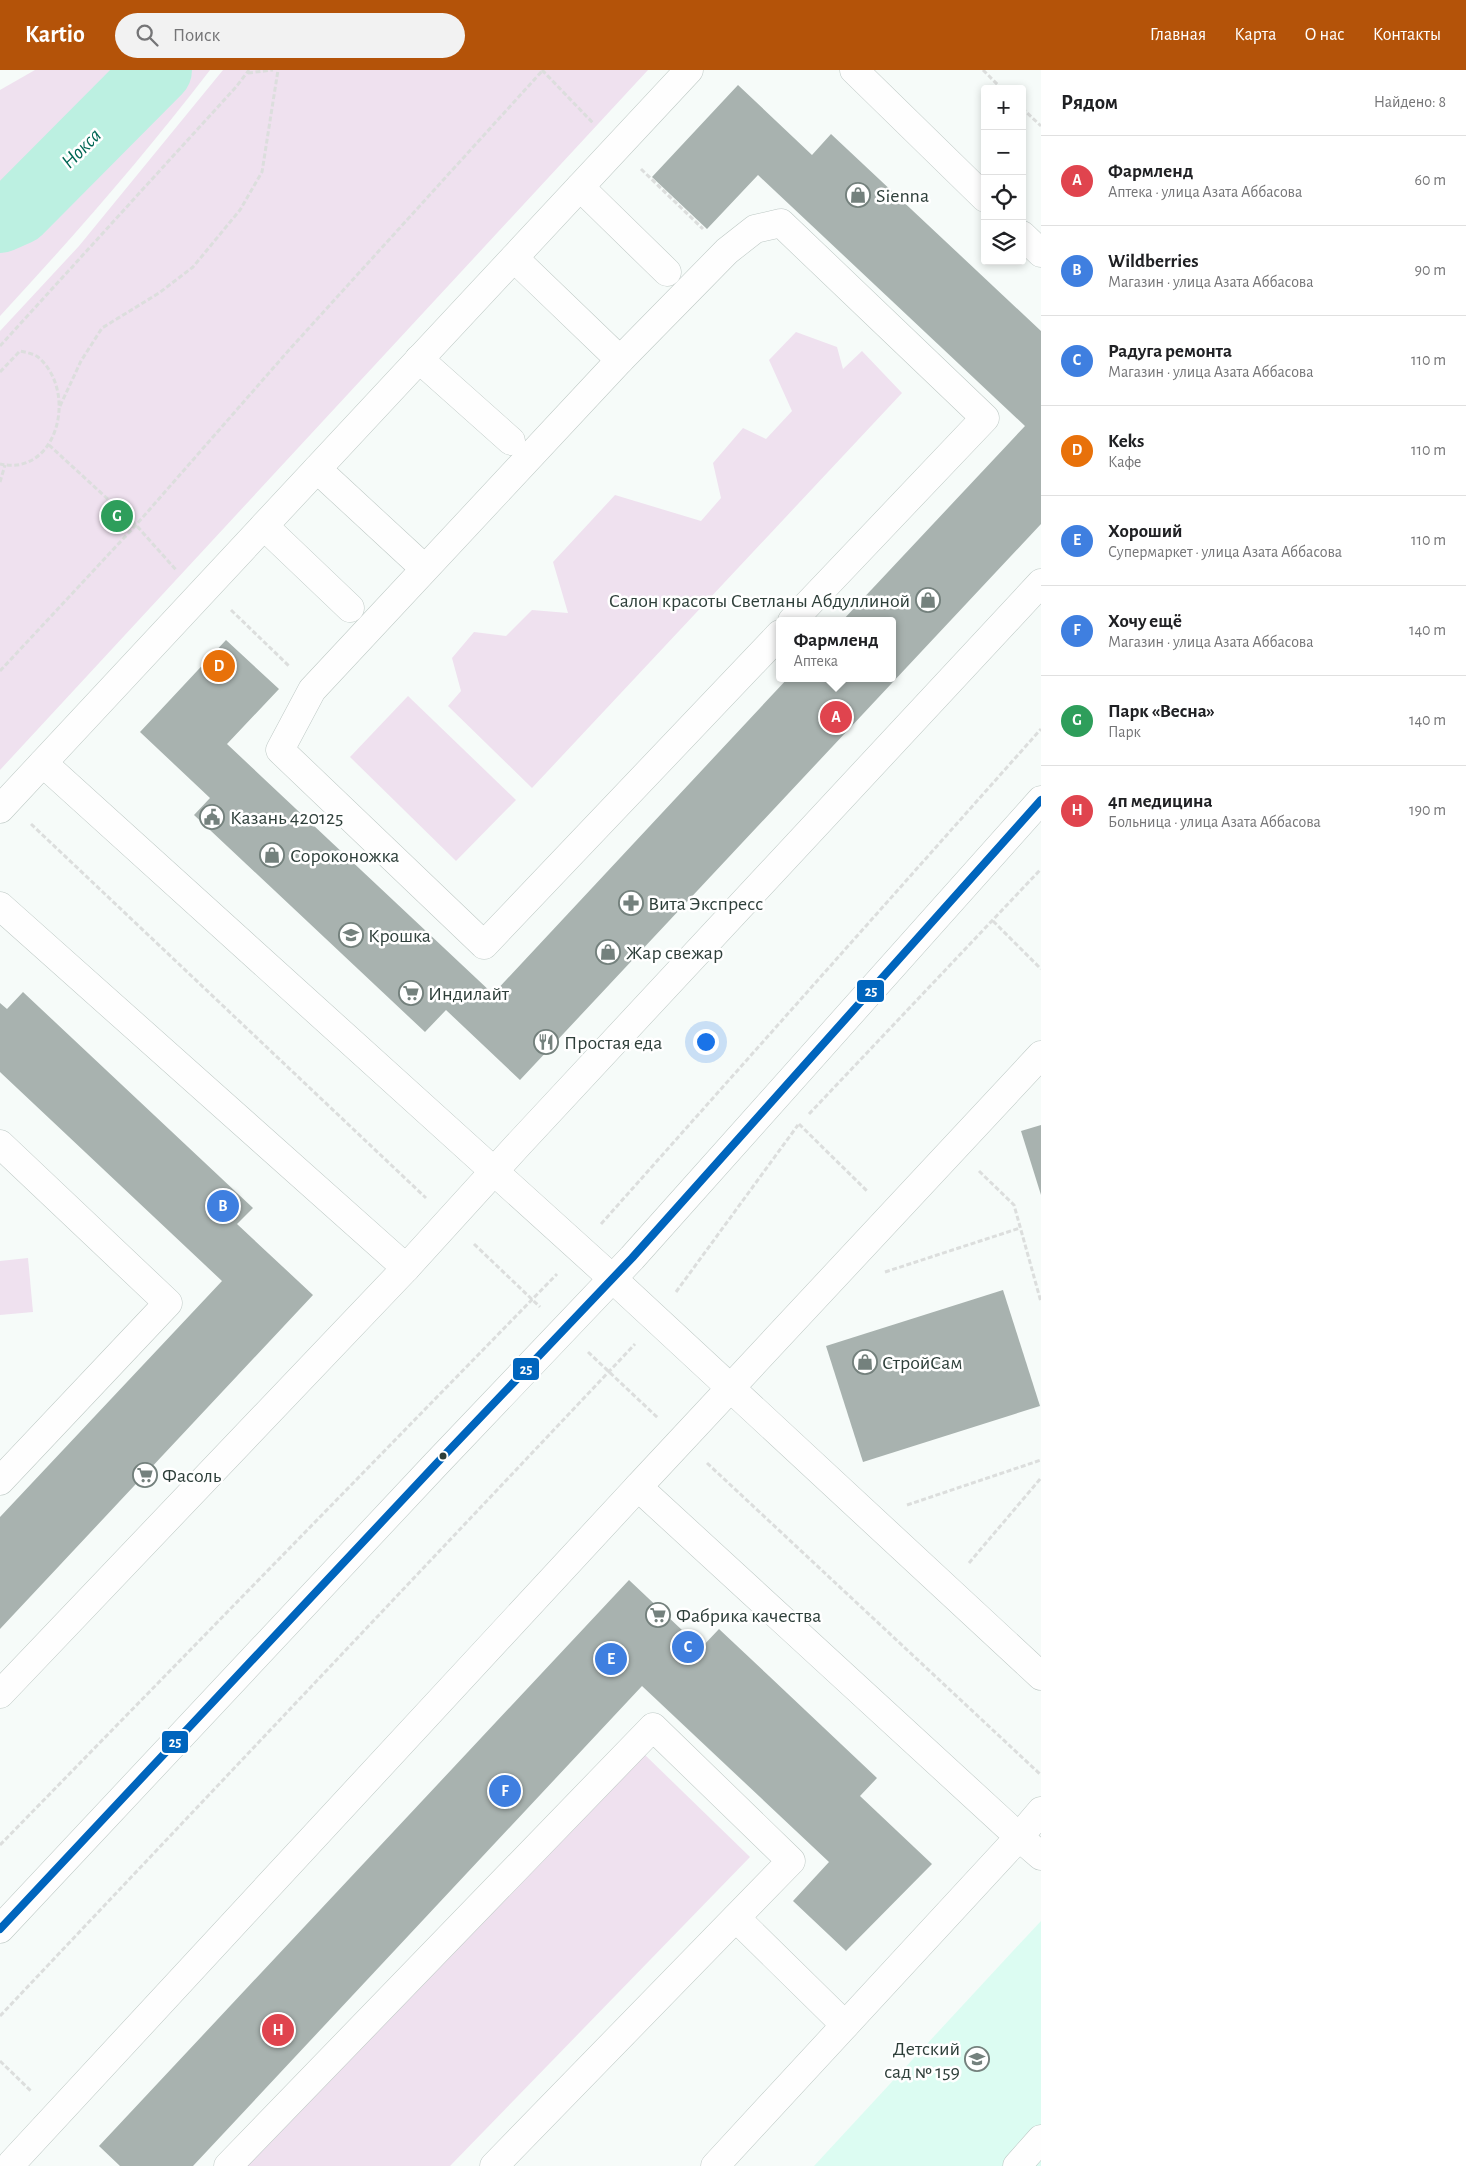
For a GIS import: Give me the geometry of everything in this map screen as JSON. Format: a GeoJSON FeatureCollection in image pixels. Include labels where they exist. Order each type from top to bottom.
{"type":"FeatureCollection","features":[{"type":"Feature","properties":{"kind":"street"},"geometry":{"type":"LineString","coordinates":[[4,805],[514,258],[543,224],[689,70]]}},
{"type":"Feature","properties":{"kind":"street"},"geometry":{"type":"LineString","coordinates":[[854,70],[981,194]]}},
{"type":"Feature","properties":{"kind":"street"},"geometry":{"type":"LineString","coordinates":[[580,187],[667,272]]}},
{"type":"Feature","properties":{"kind":"street"},"geometry":{"type":"LineString","coordinates":[[776,638],[484,945],[280,750],[312,690],[620,360],[727,251],[755,229],[781,223],[985,418],[796,617]]}},
{"type":"Feature","properties":{"kind":"street"},"geometry":{"type":"LineString","coordinates":[[1026,239],[1041,253]]}},
{"type":"Feature","properties":{"kind":"street"},"geometry":{"type":"LineString","coordinates":[[514,258],[620,360]]}},
{"type":"Feature","properties":{"kind":"street"},"geometry":{"type":"LineString","coordinates":[[419,359],[511,441]]}},
{"type":"Feature","properties":{"kind":"street"},"geometry":{"type":"LineString","coordinates":[[317,469],[424,568]]}},
{"type":"Feature","properties":{"kind":"street"},"geometry":{"type":"LineString","coordinates":[[264,526],[350,608]]}},
{"type":"Feature","properties":{"kind":"street"},"geometry":{"type":"LineString","coordinates":[[0,1694],[406,1268],[1041,583]]}},
{"type":"Feature","properties":{"kind":"street"},"geometry":{"type":"LineString","coordinates":[[43,764],[613,1279],[1041,1676]]}},
{"type":"Feature","properties":{"kind":"street"},"geometry":{"type":"LineString","coordinates":[[0,1929],[422,1479],[613,1279],[1041,800]]}},
{"type":"Feature","properties":{"kind":"street"},"geometry":{"type":"LineString","coordinates":[[0,906],[406,1268]]}},
{"type":"Feature","properties":{"kind":"street"},"geometry":{"type":"LineString","coordinates":[[10,2160],[56,2116],[638,1487],[1041,1056]]}},
{"type":"Feature","properties":{"kind":"street"},"geometry":{"type":"LineString","coordinates":[[0,1144],[168,1303],[0,1481]]}},
{"type":"Feature","properties":{"kind":"street"},"geometry":{"type":"LineString","coordinates":[[638,1487],[1041,1856]]}},
{"type":"Feature","properties":{"kind":"street"},"geometry":{"type":"LineString","coordinates":[[228,2166],[653,1727],[791,1861],[494,2166]]}},
{"type":"Feature","properties":{"kind":"street"},"geometry":{"type":"LineString","coordinates":[[715,2166],[1041,1811]]}},
{"type":"Feature","properties":{"kind":"street"},"geometry":{"type":"LineString","coordinates":[[736,1918],[846,2025]]}},
{"type":"Feature","properties":{"kind":"street"},"geometry":{"type":"LineString","coordinates":[[1017,2166],[1041,2139]]}},
{"type":"Feature","properties":{"kind":"path"},"geometry":{"type":"LineString","coordinates":[[0,346],[230,95],[248,71],[273,70]]}},
{"type":"Feature","properties":{"kind":"path"},"geometry":{"type":"LineString","coordinates":[[60,406],[81,361],[102,328],[159,293],[193,266],[240,210],[262,172],[278,70]]}},
{"type":"Feature","properties":{"kind":"path"},"geometry":{"type":"LineString","coordinates":[[0,671],[136,525],[289,350],[542,70],[617,147],[705,232]]}},
{"type":"Feature","properties":{"kind":"path"},"geometry":{"type":"LineString","coordinates":[[983,70],[998,85]]}},
{"type":"Feature","properties":{"kind":"path"},"geometry":{"type":"LineString","coordinates":[[1026,112],[1041,126]]}},
{"type":"Feature","properties":{"kind":"path"},"geometry":{"type":"LineString","coordinates":[[0,372],[20,351],[37,356],[58,387],[60,406],[57,427],[49,445],[36,458],[20,464],[0,464]]}},
{"type":"Feature","properties":{"kind":"path"},"geometry":{"type":"LineString","coordinates":[[49,445],[136,525],[203,592],[295,672]]}},
{"type":"Feature","properties":{"kind":"path"},"geometry":{"type":"LineString","coordinates":[[0,482],[5,465]]}},
{"type":"Feature","properties":{"kind":"path"},"geometry":{"type":"LineString","coordinates":[[0,1845],[579,1250],[1041,729]]}},
{"type":"Feature","properties":{"kind":"path"},"geometry":{"type":"LineString","coordinates":[[4,805],[1041,1775]]}},
{"type":"Feature","properties":{"kind":"path"},"geometry":{"type":"LineString","coordinates":[[0,2016],[657,1320],[799,1124],[1041,869]]}},
{"type":"Feature","properties":{"kind":"path"},"geometry":{"type":"LineString","coordinates":[[993,920],[1041,969]]}},
{"type":"Feature","properties":{"kind":"path"},"geometry":{"type":"LineString","coordinates":[[799,1124],[892,1215]]}},
{"type":"Feature","properties":{"kind":"path"},"geometry":{"type":"LineString","coordinates":[[955,1148],[1014,1204],[1041,1302]]}},
{"type":"Feature","properties":{"kind":"path"},"geometry":{"type":"LineString","coordinates":[[882,1273],[1020,1228]]}},
{"type":"Feature","properties":{"kind":"path"},"geometry":{"type":"LineString","coordinates":[[903,1506],[1041,1460]]}},
{"type":"Feature","properties":{"kind":"path"},"geometry":{"type":"LineString","coordinates":[[967,1566],[1041,1478]]}},
{"type":"Feature","properties":{"kind":"path"},"geometry":{"type":"LineString","coordinates":[[0,2061],[56,2116]]}},
{"type":"Feature","properties":{"kind":"shaded area"},"geometry":{"type":"Polygon","coordinates":[[[35,70],[210,70],[108,196],[0,316],[0,90],[35,70]]]}},
{"type":"Feature","properties":{"kind":"shaded area"},"geometry":{"type":"Polygon","coordinates":[[[223,70],[648,70],[0,770],[0,331],[79,246],[223,70]]]}},
{"type":"Feature","properties":{"kind":"shaded area"},"geometry":{"type":"Polygon","coordinates":[[[796,332],[837,347],[843,369],[862,351],[902,393],[532,788],[448,706],[461,691],[452,658],[474,632],[506,636],[532,610],[568,613],[553,562],[615,495],[701,521],[721,498],[713,463],[743,428],[766,439],[792,411],[769,360],[796,332]]]}},
{"type":"Feature","properties":{"kind":"shaded area"},"geometry":{"type":"Polygon","coordinates":[[[408,696],[516,800],[456,861],[350,757],[408,696]]]}},
{"type":"Feature","properties":{"kind":"shaded area"},"geometry":{"type":"Polygon","coordinates":[[[28,1258],[33,1312],[0,1315],[0,1261],[28,1258]]]}},
{"type":"Feature","properties":{"kind":"shaded area"},"geometry":{"type":"Polygon","coordinates":[[[643,1753],[750,1857],[450,2166],[245,2166],[643,1753]]]}},
{"type":"Feature","properties":{"kind":"shaded area","name":"Детский сад № 159"},"geometry":{"type":"Polygon","coordinates":[[[1041,1921],[1041,2166],[814,2166],[1012,1952],[1041,1921]]]}},
{"type":"Feature","properties":{"kind":"building"},"geometry":{"type":"Polygon","coordinates":[[[738,85],[812,155],[831,134],[1041,331],[1041,524],[896,679],[896,617],[846,617],[1025,426],[758,175],[707,229],[652,177],[738,85]]]}},
{"type":"Feature","properties":{"kind":"building"},"geometry":{"type":"Polygon","coordinates":[[[226,640],[279,689],[227,744],[493,994],[784,682],[893,682],[520,1080],[446,1010],[425,1032],[194,815],[210,798],[140,732],[226,640]]]}},
{"type":"Feature","properties":{"kind":"building"},"geometry":{"type":"Polygon","coordinates":[[[23,992],[253,1208],[237,1224],[313,1295],[0,1629],[0,1517],[222,1281],[0,1072],[0,1003],[7,1009],[23,992]]]}},
{"type":"Feature","properties":{"kind":"building"},"geometry":{"type":"Polygon","coordinates":[[[1041,1125],[1041,1195],[1021,1131],[1041,1125]]]}},
{"type":"Feature","properties":{"kind":"building"},"geometry":{"type":"Polygon","coordinates":[[[1003,1290],[1040,1406],[863,1462],[826,1346],[1003,1290]]]}},
{"type":"Feature","properties":{"kind":"building"},"geometry":{"type":"Polygon","coordinates":[[[629,1580],[701,1648],[719,1629],[877,1778],[860,1796],[932,1864],[846,1951],[793,1901],[829,1862],[642,1686],[193,2166],[120,2166],[99,2146],[629,1580]]]}},
{"type":"Feature","properties":{"kind":"waterway","name":"Нокса"},"geometry":{"type":"LineString","coordinates":[[0,219],[18,211],[158,70]]}},
{"type":"Feature","properties":{"kind":"transit line","name":"25"},"geometry":{"type":"LineString","coordinates":[[0,1929],[632,1258],[1041,800]]}},
{"type":"Feature","properties":{"kind":"place","name":"Sienna"},"geometry":{"type":"Point","coordinates":[858,195]}},
{"type":"Feature","properties":{"kind":"place","name":"Парк «Весна»"},"geometry":{"type":"Point","coordinates":[117,516]}},
{"type":"Feature","properties":{"kind":"place","name":"Салон красоты Светланы Абдуллиной"},"geometry":{"type":"Point","coordinates":[928,600]}},
{"type":"Feature","properties":{"kind":"place","name":"Keks"},"geometry":{"type":"Point","coordinates":[219,666]}},
{"type":"Feature","properties":{"kind":"place","name":"Фармленд"},"geometry":{"type":"Point","coordinates":[836,717]}},
{"type":"Feature","properties":{"kind":"place","name":"Казань 420125"},"geometry":{"type":"Point","coordinates":[212,817]}},
{"type":"Feature","properties":{"kind":"place","name":"Сороконожка"},"geometry":{"type":"Point","coordinates":[272,855]}},
{"type":"Feature","properties":{"kind":"place","name":"Вита Экспресс"},"geometry":{"type":"Point","coordinates":[631,903]}},
{"type":"Feature","properties":{"kind":"place","name":"Крошка"},"geometry":{"type":"Point","coordinates":[351,935]}},
{"type":"Feature","properties":{"kind":"place","name":"Жар свежар"},"geometry":{"type":"Point","coordinates":[608,952]}},
{"type":"Feature","properties":{"kind":"place","name":"Индилайт"},"geometry":{"type":"Point","coordinates":[411,993]}},
{"type":"Feature","properties":{"kind":"place","name":"Простая еда"},"geometry":{"type":"Point","coordinates":[546,1042]}},
{"type":"Feature","properties":{"kind":"place","name":"Wildberries"},"geometry":{"type":"Point","coordinates":[223,1206]}},
{"type":"Feature","properties":{"kind":"place","name":"СтройСам"},"geometry":{"type":"Point","coordinates":[865,1362]}},
{"type":"Feature","properties":{"kind":"place","name":"Фасоль"},"geometry":{"type":"Point","coordinates":[145,1475]}},
{"type":"Feature","properties":{"kind":"place","name":"Фабрика качества"},"geometry":{"type":"Point","coordinates":[658,1615]}},
{"type":"Feature","properties":{"kind":"place","name":"Радуга ремонта"},"geometry":{"type":"Point","coordinates":[688,1647]}},
{"type":"Feature","properties":{"kind":"place","name":"Хороший"},"geometry":{"type":"Point","coordinates":[611,1659]}},
{"type":"Feature","properties":{"kind":"place","name":"Хочу ещё"},"geometry":{"type":"Point","coordinates":[505,1791]}},
{"type":"Feature","properties":{"kind":"place","name":"4п медицина"},"geometry":{"type":"Point","coordinates":[278,2030]}},
{"type":"Feature","properties":{"kind":"place","name":"Детский сад № 159"},"geometry":{"type":"Point","coordinates":[977,2059]}}]}
